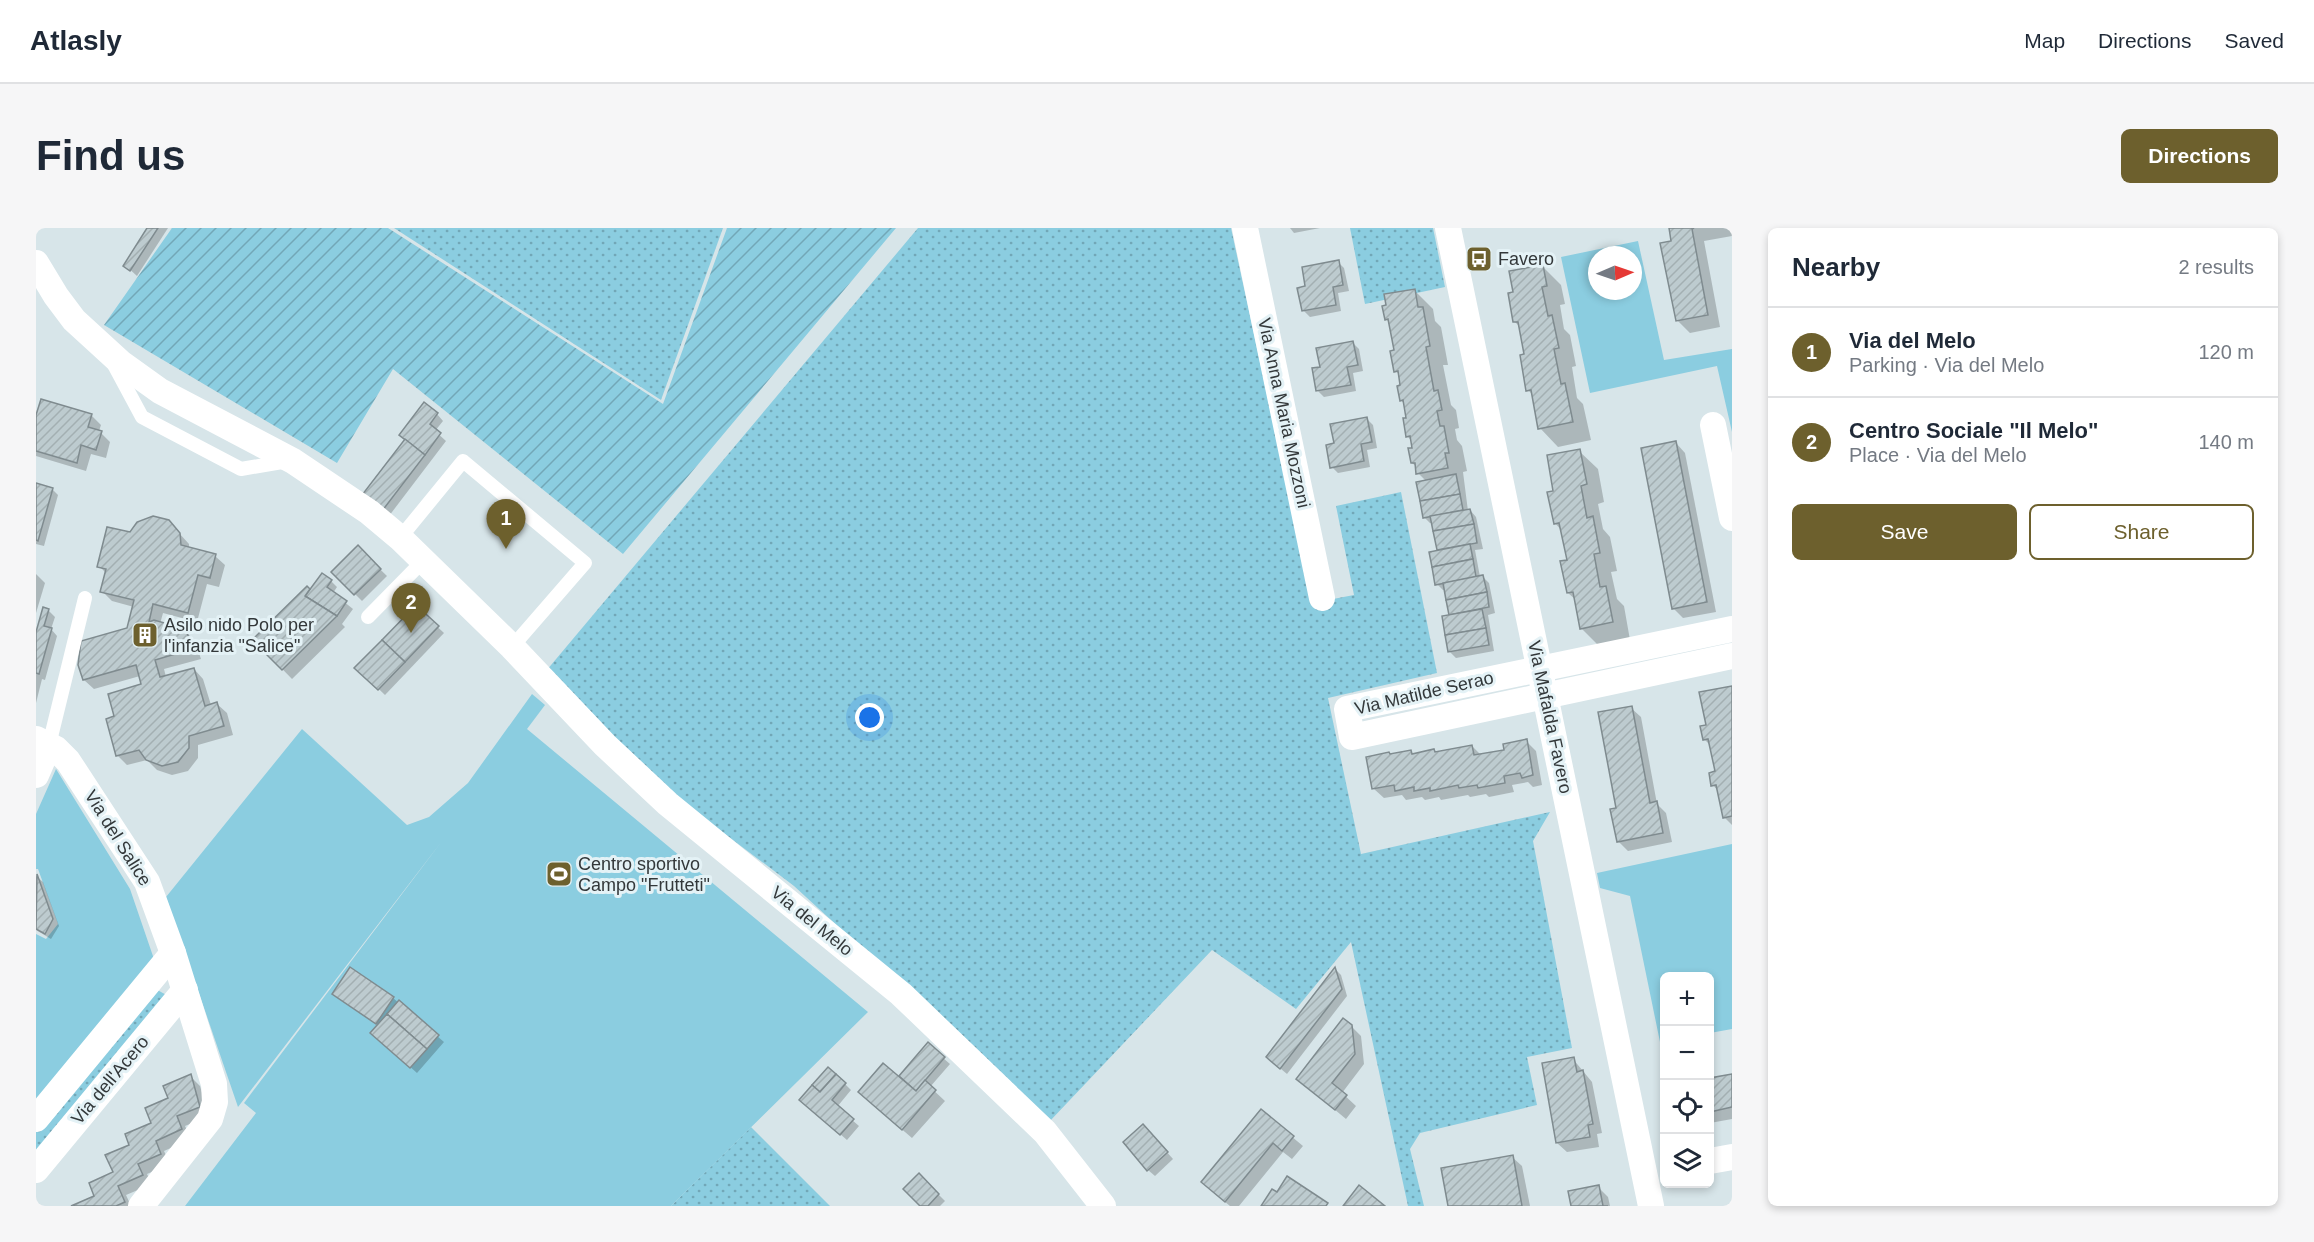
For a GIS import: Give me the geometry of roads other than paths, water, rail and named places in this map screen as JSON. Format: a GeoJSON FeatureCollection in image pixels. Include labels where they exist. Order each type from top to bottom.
{"type":"FeatureCollection","features":[{"type":"Feature","properties":{"kind":"street","name":"Via Anna Maria Mozzoni"},"geometry":{"type":"LineString","coordinates":[[1245,228],[1323,598]]}},
{"type":"Feature","properties":{"kind":"street","name":"Via Mafalda Favero"},"geometry":{"type":"LineString","coordinates":[[1449,228],[1539,668],[1654,1172],[1651,1206]]}},
{"type":"Feature","properties":{"kind":"street","name":"Via del Melo"},"geometry":{"type":"LineString","coordinates":[[38,276],[74,321],[106,350],[160,391],[292,460],[369,512],[400,538],[512,646],[605,745],[668,804],[901,994],[1045,1132],[1103,1206]]}},
{"type":"Feature","properties":{"kind":"street"},"geometry":{"type":"LineString","coordinates":[[1713,425],[1732,518]]}},
{"type":"Feature","properties":{"kind":"street","name":"Via Matilde Serao"},"geometry":{"type":"LineString","coordinates":[[1732,629],[1347,709],[1352,737],[1545,694],[1732,656]]}},
{"type":"Feature","properties":{"kind":"street"},"geometry":{"type":"LineString","coordinates":[[36,775],[42,742]]}},
{"type":"Feature","properties":{"kind":"street","name":"Via del Salice"},"geometry":{"type":"LineString","coordinates":[[42,742],[68,761],[81,778],[147,882],[173,953],[214,1084],[214,1110],[197,1137],[141,1206]]}},
{"type":"Feature","properties":{"kind":"street","name":"Via dell'Acero"},"geometry":{"type":"LineString","coordinates":[[36,1119],[173,953]]}},
{"type":"Feature","properties":{"kind":"street","name":"Via dell'Acero"},"geometry":{"type":"LineString","coordinates":[[36,1170],[185,990]]}},
{"type":"Feature","properties":{"kind":"street"},"geometry":{"type":"LineString","coordinates":[[1714,1160],[1732,1157]]}},
{"type":"Feature","properties":{"kind":"lane"},"geometry":{"type":"LineString","coordinates":[[400,538],[463,461],[585,563],[512,646]]}},
{"type":"Feature","properties":{"kind":"lane"},"geometry":{"type":"LineString","coordinates":[[368,617],[424,560]]}},
{"type":"Feature","properties":{"kind":"lane"},"geometry":{"type":"LineString","coordinates":[[42,742],[85,598]]}},
{"type":"Feature","properties":{"kind":"place","name":"Favero"},"geometry":{"type":"Point","coordinates":[1479,259]}},
{"type":"Feature","properties":{"kind":"place","name":"Via del Melo"},"geometry":{"type":"Point","coordinates":[506,549]}},
{"type":"Feature","properties":{"kind":"place","name":"Centro Sociale \"Il Melo\""},"geometry":{"type":"Point","coordinates":[411,633]}},
{"type":"Feature","properties":{"kind":"place","name":"Asilo nido Polo per l'infanzia \"Salice\""},"geometry":{"type":"Point","coordinates":[145,635]}},
{"type":"Feature","properties":{"kind":"place","name":"Centro sportivo Campo \"Frutteti\""},"geometry":{"type":"Point","coordinates":[559,874]}}]}
